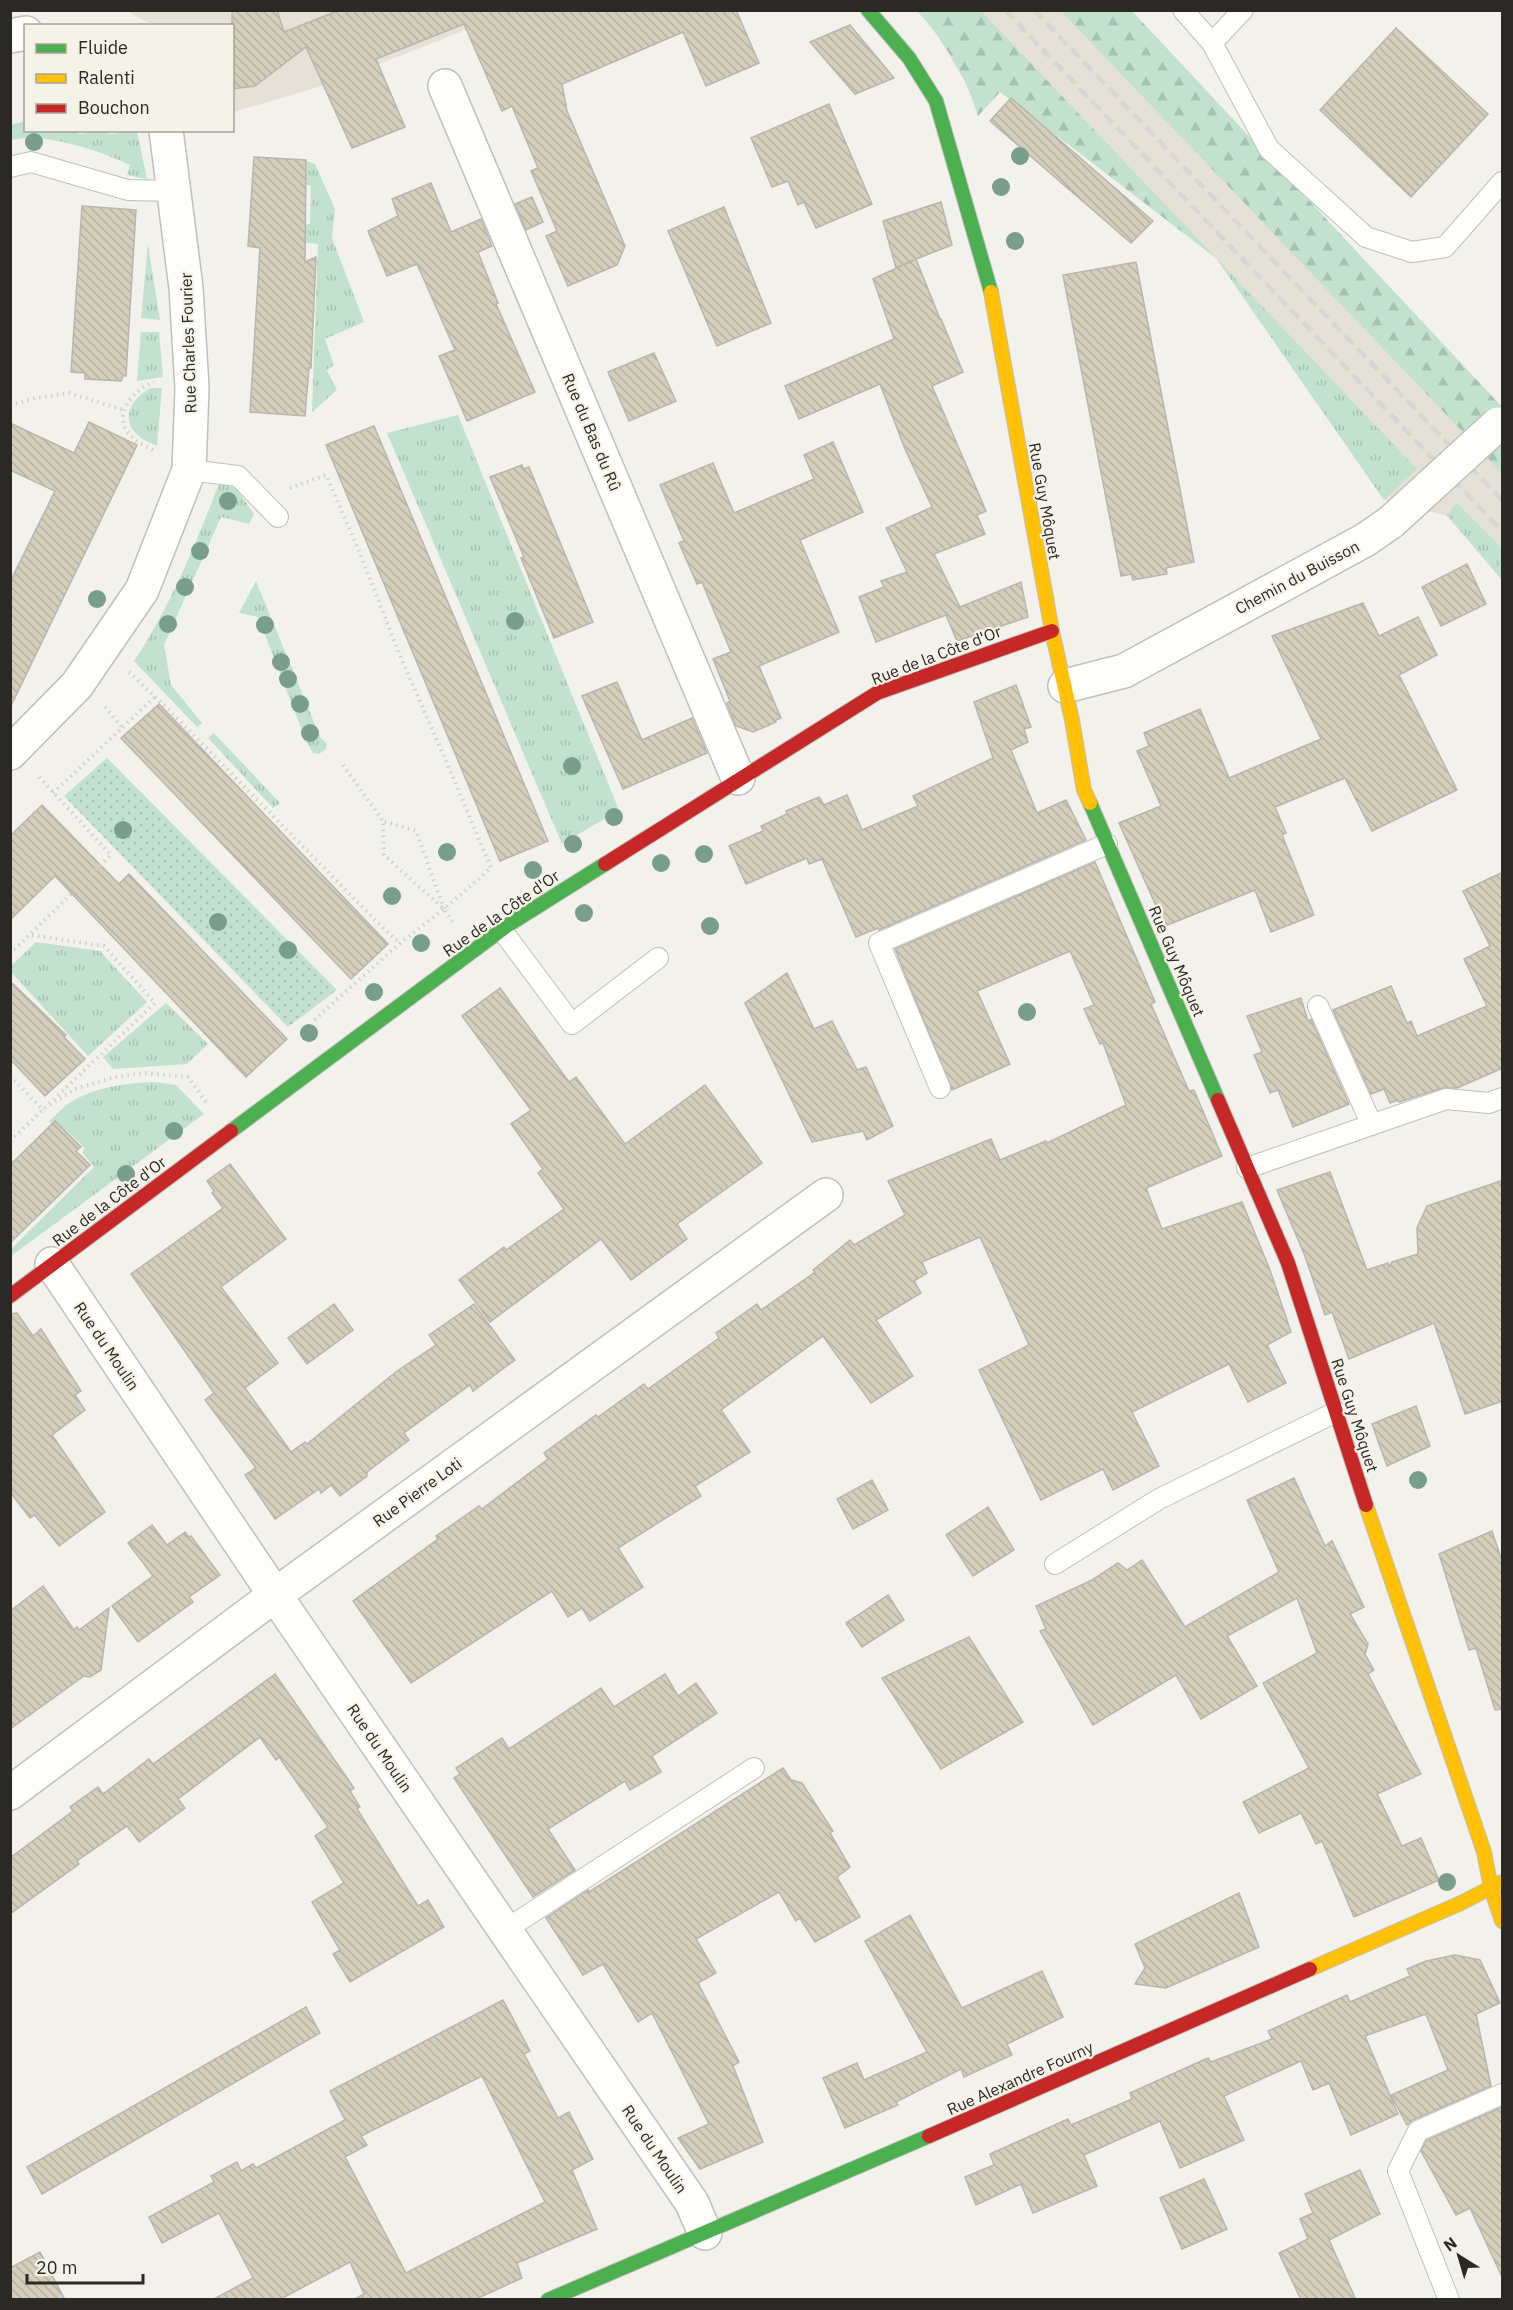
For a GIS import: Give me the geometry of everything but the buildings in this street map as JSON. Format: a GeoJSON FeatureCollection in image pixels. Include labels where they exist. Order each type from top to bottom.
{"type":"FeatureCollection","features":[{"type":"Feature","properties":{"kind":"street","name":"Rue Guy Môquet"},"geometry":{"type":"LineString","coordinates":[[868,10],[909,58],[936,101],[991,294],[1052,631],[1065,686],[1084,790],[1288,1263],[1389,1575],[1497,1885],[1503,1921]]}},
{"type":"Feature","properties":{"kind":"street","name":"Rue du Bas du Rû"},"geometry":{"type":"LineString","coordinates":[[445,86],[738,778]]}},
{"type":"Feature","properties":{"kind":"street","name":"Rue Charles Fourier"},"geometry":{"type":"LineString","coordinates":[[12,752],[77,685],[142,590],[189,470],[192,388],[184,260],[166,132]]}},
{"type":"Feature","properties":{"kind":"street","name":"Chemin du Buisson"},"geometry":{"type":"LineString","coordinates":[[1065,686],[1124,671],[1365,540],[1391,522],[1500,423]]}},
{"type":"Feature","properties":{"kind":"street","name":"Rue de la Côte d'Or"},"geometry":{"type":"LineString","coordinates":[[10,1296],[501,929],[738,778],[877,693],[1052,631]]}},
{"type":"Feature","properties":{"kind":"street","name":"Rue Pierre Loti"},"geometry":{"type":"LineString","coordinates":[[10,1793],[275,1594],[826,1195]]}},
{"type":"Feature","properties":{"kind":"street","name":"Rue du Moulin"},"geometry":{"type":"LineString","coordinates":[[52,1264],[692,2203],[705,2233]]}},
{"type":"Feature","properties":{"kind":"street","name":"Rue Alexandre Fourny"},"geometry":{"type":"LineString","coordinates":[[548,2300],[1497,1885]]}},
{"type":"Feature","properties":{"kind":"lane"},"geometry":{"type":"LineString","coordinates":[[1183,10],[1212,43],[1269,149],[1366,237],[1412,252],[1445,247],[1503,182]]}},
{"type":"Feature","properties":{"kind":"lane"},"geometry":{"type":"LineString","coordinates":[[1212,43],[1243,10]]}},
{"type":"Feature","properties":{"kind":"lane"},"geometry":{"type":"LineString","coordinates":[[10,167],[31,162],[128,190],[175,191]]}},
{"type":"Feature","properties":{"kind":"lane"},"geometry":{"type":"LineString","coordinates":[[189,470],[238,477],[278,517]]}},
{"type":"Feature","properties":{"kind":"lane"},"geometry":{"type":"LineString","coordinates":[[940,1088],[879,944],[1107,844]]}},
{"type":"Feature","properties":{"kind":"lane"},"geometry":{"type":"LineString","coordinates":[[501,929],[572,1024],[658,958]]}},
{"type":"Feature","properties":{"kind":"lane"},"geometry":{"type":"LineString","coordinates":[[1318,1006],[1372,1125]]}},
{"type":"Feature","properties":{"kind":"lane"},"geometry":{"type":"LineString","coordinates":[[1247,1168],[1446,1099],[1489,1103],[1503,1098]]}},
{"type":"Feature","properties":{"kind":"lane"},"geometry":{"type":"LineString","coordinates":[[1055,1564],[1159,1499],[1336,1412]]}},
{"type":"Feature","properties":{"kind":"lane"},"geometry":{"type":"LineString","coordinates":[[505,1930],[754,1768]]}},
{"type":"Feature","properties":{"kind":"lane"},"geometry":{"type":"LineString","coordinates":[[1449,2300],[1398,2171],[1418,2131],[1503,2094]]}},
{"type":"Feature","properties":{"kind":"path"},"geometry":{"type":"LineString","coordinates":[[158,454],[132,437],[123,424],[124,410],[132,396],[147,385],[162,380]]}},
{"type":"Feature","properties":{"kind":"path"},"geometry":{"type":"LineString","coordinates":[[10,405],[69,393],[124,410]]}},
{"type":"Feature","properties":{"kind":"path"},"geometry":{"type":"LineString","coordinates":[[260,499],[326,475],[359,551],[400,658],[447,763],[490,868],[444,909],[400,943],[308,1026]]}},
{"type":"Feature","properties":{"kind":"path"},"geometry":{"type":"LineString","coordinates":[[54,793],[155,697],[400,943]]}},
{"type":"Feature","properties":{"kind":"path"},"geometry":{"type":"LineString","coordinates":[[99,699],[122,728]]}},
{"type":"Feature","properties":{"kind":"path"},"geometry":{"type":"LineString","coordinates":[[10,954],[111,855],[54,793],[12,752]]}},
{"type":"Feature","properties":{"kind":"path"},"geometry":{"type":"LineString","coordinates":[[343,765],[383,821],[384,855],[444,909]]}},
{"type":"Feature","properties":{"kind":"path"},"geometry":{"type":"LineString","coordinates":[[383,821],[416,831],[444,909]]}},
{"type":"Feature","properties":{"kind":"path"},"geometry":{"type":"LineString","coordinates":[[10,1141],[155,1003],[104,946],[30,935]]}},
{"type":"Feature","properties":{"kind":"path"},"geometry":{"type":"LineString","coordinates":[[43,1110],[75,1089],[115,1077],[144,1073],[188,1077],[210,1107]]}},
{"type":"Feature","properties":{"kind":"path"},"geometry":{"type":"LineString","coordinates":[[10,1077],[43,1110]]}},
{"type":"Feature","properties":{"kind":"shaded area"},"geometry":{"type":"Polygon","coordinates":[[[126,11],[513,11],[329,84],[234,112],[234,24],[151,24],[126,11]]]}},
{"type":"Feature","properties":{"kind":"shaded area"},"geometry":{"type":"Polygon","coordinates":[[[917,11],[1129,11],[1502,407],[1502,580],[1447,516],[1384,500],[1216,258],[1000,92],[978,116],[971,92],[933,28],[917,11]]]}},
{"type":"Feature","properties":{"kind":"green space"},"geometry":{"type":"Polygon","coordinates":[[[917,11],[981,11],[1216,258],[1000,92],[978,116],[968,88],[954,60],[917,11]]]}},
{"type":"Feature","properties":{"kind":"green space"},"geometry":{"type":"Polygon","coordinates":[[[1061,11],[1132,11],[1502,407],[1502,473],[1061,11]]]}},
{"type":"Feature","properties":{"kind":"green space"},"geometry":{"type":"Polygon","coordinates":[[[24,121],[24,132],[78,132],[78,134],[108,132],[109,134],[137,132],[147,179],[127,175],[130,165],[85,148],[39,138],[11,140],[11,125],[24,121]]]}},
{"type":"Feature","properties":{"kind":"green space"},"geometry":{"type":"Polygon","coordinates":[[[307,161],[315,164],[335,209],[332,238],[364,322],[325,339],[334,365],[327,370],[337,390],[312,412],[318,244],[301,242],[302,225],[310,224],[311,186],[304,184],[307,161]]]}},
{"type":"Feature","properties":{"kind":"green space"},"geometry":{"type":"Polygon","coordinates":[[[148,245],[160,320],[141,318],[148,245]]]}},
{"type":"Feature","properties":{"kind":"green space"},"geometry":{"type":"Polygon","coordinates":[[[1216,258],[1417,469],[1384,500],[1216,258]]]}},
{"type":"Feature","properties":{"kind":"green space"},"geometry":{"type":"Polygon","coordinates":[[[141,332],[159,332],[163,377],[137,381],[141,332]]]}},
{"type":"Feature","properties":{"kind":"green space"},"geometry":{"type":"Polygon","coordinates":[[[151,388],[162,388],[157,446],[133,430],[129,416],[133,403],[151,388]]]}},
{"type":"Feature","properties":{"kind":"green space"},"geometry":{"type":"Polygon","coordinates":[[[458,415],[619,810],[562,844],[387,433],[458,415]]]}},
{"type":"Feature","properties":{"kind":"green space"},"geometry":{"type":"Polygon","coordinates":[[[219,484],[236,488],[254,514],[249,524],[221,517],[164,645],[171,685],[202,723],[197,727],[134,661],[171,597],[219,484]]]}},
{"type":"Feature","properties":{"kind":"green space"},"geometry":{"type":"Polygon","coordinates":[[[1457,503],[1502,548],[1502,580],[1447,515],[1457,503]]]}},
{"type":"Feature","properties":{"kind":"green space"},"geometry":{"type":"Polygon","coordinates":[[[256,581],[320,737],[327,744],[326,749],[319,754],[313,753],[307,743],[258,617],[239,613],[256,581]]]}},
{"type":"Feature","properties":{"kind":"green space"},"geometry":{"type":"Polygon","coordinates":[[[214,733],[280,803],[273,808],[208,738],[214,733]]]}},
{"type":"Feature","properties":{"kind":"green space"},"geometry":{"type":"Polygon","coordinates":[[[107,758],[337,990],[288,1027],[64,796],[107,758]]]}},
{"type":"Feature","properties":{"kind":"green space"},"geometry":{"type":"Polygon","coordinates":[[[36,942],[100,951],[147,1002],[88,1056],[11,972],[11,966],[36,942]]]}},
{"type":"Feature","properties":{"kind":"green space"},"geometry":{"type":"Polygon","coordinates":[[[166,1003],[208,1044],[187,1064],[113,1069],[103,1057],[166,1003]]]}},
{"type":"Feature","properties":{"kind":"green space"},"geometry":{"type":"Polygon","coordinates":[[[155,1082],[176,1085],[204,1114],[11,1256],[11,1249],[94,1167],[82,1152],[85,1148],[66,1130],[60,1132],[49,1121],[68,1104],[90,1093],[122,1085],[155,1082]]]}},
{"type":"Feature","properties":{"kind":"railway"},"geometry":{"type":"LineString","coordinates":[[1005,10],[1502,531]]}},
{"type":"Feature","properties":{"kind":"railway"},"geometry":{"type":"LineString","coordinates":[[1034,10],[1502,500]]}},
{"type":"Feature","properties":{"kind":"traffic: fast"},"geometry":{"type":"LineString","coordinates":[[868,10],[909,58],[936,101],[991,292]]}},
{"type":"Feature","properties":{"kind":"traffic: fast"},"geometry":{"type":"LineString","coordinates":[[1090,803],[1218,1100]]}},
{"type":"Feature","properties":{"kind":"traffic: fast"},"geometry":{"type":"LineString","coordinates":[[231,1131],[508,925],[605,864]]}},
{"type":"Feature","properties":{"kind":"traffic: fast"},"geometry":{"type":"LineString","coordinates":[[548,2300],[929,2136]]}},
{"type":"Feature","properties":{"kind":"traffic: slow"},"geometry":{"type":"LineString","coordinates":[[991,292],[1052,631],[1072,720],[1084,790],[1090,803]]}},
{"type":"Feature","properties":{"kind":"traffic: slow"},"geometry":{"type":"LineString","coordinates":[[1366,1505],[1484,1852],[1491,1888],[1502,1921]]}},
{"type":"Feature","properties":{"kind":"traffic: slow"},"geometry":{"type":"LineString","coordinates":[[1310,1969],[1461,1903],[1502,1882]]}},
{"type":"Feature","properties":{"kind":"traffic: jam"},"geometry":{"type":"LineString","coordinates":[[605,864],[877,693],[1052,631]]}},
{"type":"Feature","properties":{"kind":"traffic: jam"},"geometry":{"type":"LineString","coordinates":[[1218,1100],[1288,1263],[1366,1505]]}},
{"type":"Feature","properties":{"kind":"traffic: jam"},"geometry":{"type":"LineString","coordinates":[[10,1296],[231,1131]]}},
{"type":"Feature","properties":{"kind":"traffic: jam"},"geometry":{"type":"LineString","coordinates":[[929,2136],[1310,1969]]}}]}
